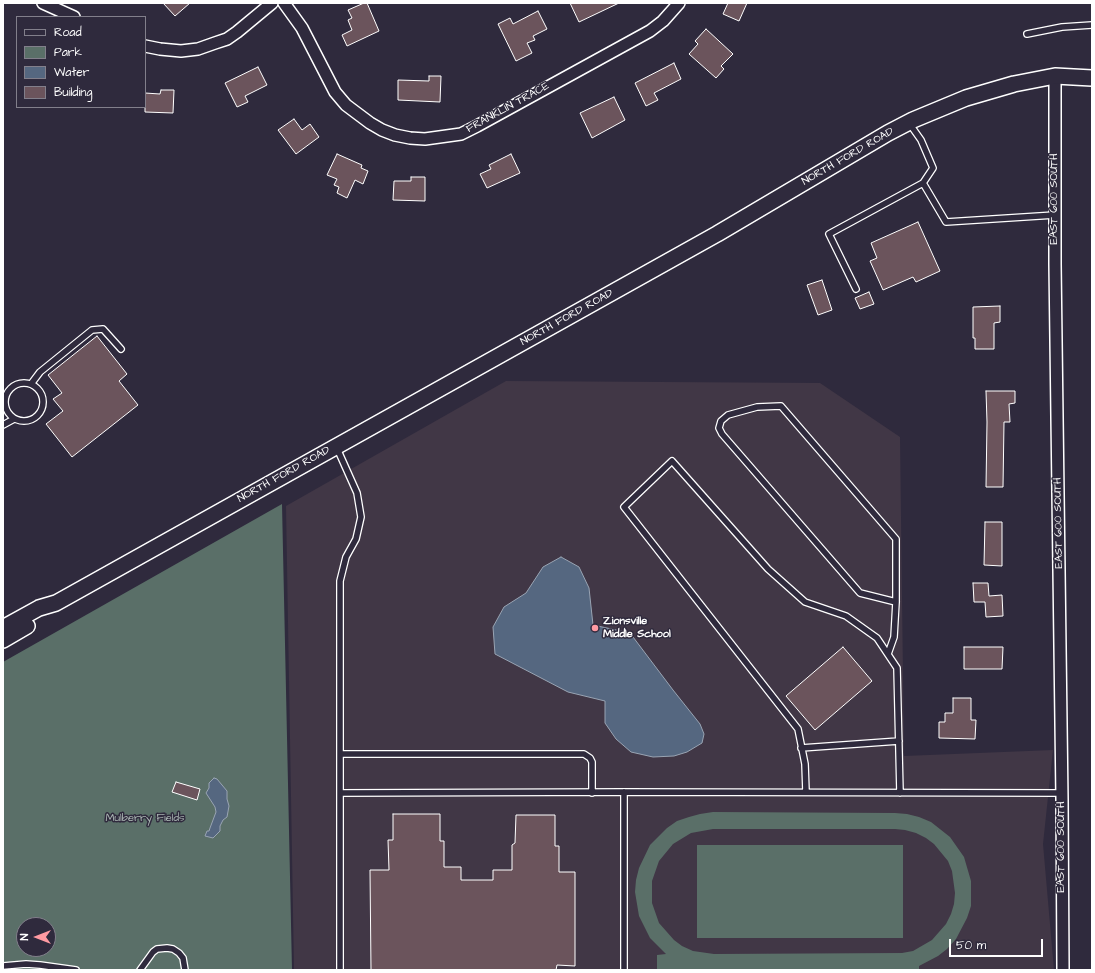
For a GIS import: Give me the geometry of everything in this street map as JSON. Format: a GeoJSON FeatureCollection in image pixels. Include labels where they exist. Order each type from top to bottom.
{"type":"FeatureCollection","features":[{"type":"Feature","properties":{"kind":"main road","name":"NORTH FORD ROAD"},"geometry":{"type":"LineString","coordinates":[[3,628],[39,608],[56,603],[704,241],[882,137],[909,123],[966,98],[1014,84],[1055,76],[1092,78]]}},
{"type":"Feature","properties":{"kind":"main road","name":"NORTH FORD ROAD"},"geometry":{"type":"LineString","coordinates":[[3,640],[44,616],[56,603]]}},
{"type":"Feature","properties":{"kind":"street"},"geometry":{"type":"LineString","coordinates":[[43,3],[72,16]]}},
{"type":"Feature","properties":{"kind":"street"},"geometry":{"type":"LineString","coordinates":[[146,46],[181,51],[198,49],[226,39],[237,32],[272,3]]}},
{"type":"Feature","properties":{"kind":"street","name":"FRANKLIN TRACE"},"geometry":{"type":"LineString","coordinates":[[284,3],[302,28],[335,92],[346,105],[382,130],[395,135],[425,139],[461,134],[477,126],[650,30],[663,21],[679,3]]}},
{"type":"Feature","properties":{"kind":"street","name":"EAST 600 SOUTH"},"geometry":{"type":"LineString","coordinates":[[1055,76],[1055,215],[1063,970]]}},
{"type":"Feature","properties":{"kind":"lane"},"geometry":{"type":"LineString","coordinates":[[1026,34],[1062,27],[1092,25]]}},
{"type":"Feature","properties":{"kind":"lane"},"geometry":{"type":"LineString","coordinates":[[856,289],[828,234],[923,183],[933,168],[920,140],[909,123]]}},
{"type":"Feature","properties":{"kind":"lane"},"geometry":{"type":"LineString","coordinates":[[923,183],[946,222],[1055,215]]}},
{"type":"Feature","properties":{"kind":"lane"},"geometry":{"type":"LineString","coordinates":[[31,384],[40,372],[92,330],[103,329],[121,349]]}},
{"type":"Feature","properties":{"kind":"lane"},"geometry":{"type":"LineString","coordinates":[[24,382],[31,384],[36,387],[43,398],[41,411],[32,420],[20,421],[14,419],[9,415],[6,409],[4,403],[5,396],[12,386],[18,383],[24,382]]}},
{"type":"Feature","properties":{"kind":"lane"},"geometry":{"type":"LineString","coordinates":[[888,654],[894,637],[896,602],[896,539],[781,406],[757,407],[728,415],[721,421],[719,428],[722,434],[860,593],[896,602]]}},
{"type":"Feature","properties":{"kind":"lane"},"geometry":{"type":"LineString","coordinates":[[3,425],[14,419]]}},
{"type":"Feature","properties":{"kind":"lane"},"geometry":{"type":"LineString","coordinates":[[336,446],[357,493],[361,517],[356,539],[346,557],[340,581],[340,970]]}},
{"type":"Feature","properties":{"kind":"lane"},"geometry":{"type":"LineString","coordinates":[[806,792],[805,764],[798,729],[624,507],[672,461],[768,569],[805,602],[846,616],[871,633],[877,638],[888,654],[897,668],[900,793]]}},
{"type":"Feature","properties":{"kind":"lane"},"geometry":{"type":"LineString","coordinates":[[802,748],[899,741]]}},
{"type":"Feature","properties":{"kind":"lane"},"geometry":{"type":"LineString","coordinates":[[340,754],[584,754],[590,758],[592,762],[592,793]]}},
{"type":"Feature","properties":{"kind":"lane"},"geometry":{"type":"LineString","coordinates":[[624,792],[624,970]]}},
{"type":"Feature","properties":{"kind":"lane"},"geometry":{"type":"LineString","coordinates":[[340,793],[1062,793]]}},
{"type":"Feature","properties":{"kind":"lane"},"geometry":{"type":"LineString","coordinates":[[140,970],[153,952],[157,949],[167,948],[173,949],[179,953],[183,958],[185,970]]}},
{"type":"Feature","properties":{"kind":"lane"},"geometry":{"type":"LineString","coordinates":[[3,966],[26,964],[76,970]]}},
{"type":"Feature","properties":{"kind":"shaded area","name":"Zionsville Middle School"},"geometry":{"type":"Polygon","coordinates":[[[506,381],[820,383],[900,437],[904,756],[1053,750],[1043,844],[1054,970],[294,970],[286,506],[506,381]]]}},
{"type":"Feature","properties":{"kind":"green space","name":"Mulberry Fields"},"geometry":{"type":"Polygon","coordinates":[[[282,504],[292,970],[3,970],[3,662],[282,504]]]}},
{"type":"Feature","properties":{"kind":"green space"},"geometry":{"type":"Polygon","coordinates":[[[713,812],[895,813],[919,817],[931,822],[950,837],[964,857],[971,881],[971,906],[967,918],[956,939],[947,949],[938,956],[919,966],[919,970],[657,970],[657,955],[666,954],[650,938],[639,916],[635,892],[639,868],[650,845],[667,828],[677,821],[700,814],[713,812]],[[713,829],[691,833],[673,844],[659,861],[652,881],[652,903],[659,923],[674,940],[682,946],[693,951],[714,954],[902,953],[913,951],[932,940],[946,924],[951,914],[955,893],[952,871],[948,861],[934,844],[926,838],[916,833],[895,829],[713,829]]]}},
{"type":"Feature","properties":{"kind":"green space"},"geometry":{"type":"Polygon","coordinates":[[[697,845],[903,845],[903,938],[697,938],[697,845]]]}},
{"type":"Feature","properties":{"kind":"water"},"geometry":{"type":"Polygon","coordinates":[[[561,557],[579,567],[589,588],[593,625],[630,633],[700,724],[704,734],[702,743],[687,752],[674,756],[653,757],[631,752],[616,739],[605,723],[605,701],[568,692],[495,654],[493,627],[504,607],[526,593],[543,567],[561,557]]]}},
{"type":"Feature","properties":{"kind":"water"},"geometry":{"type":"Polygon","coordinates":[[[214,778],[217,779],[227,791],[229,806],[227,817],[223,820],[220,826],[220,831],[213,838],[205,836],[207,831],[209,831],[216,812],[215,807],[206,793],[209,788],[209,783],[214,778]]]}},
{"type":"Feature","properties":{"kind":"building"},"geometry":{"type":"Polygon","coordinates":[[[163,3],[190,3],[175,16],[163,3]]]}},
{"type":"Feature","properties":{"kind":"building"},"geometry":{"type":"Polygon","coordinates":[[[367,3],[379,31],[347,46],[342,35],[352,30],[348,20],[352,18],[348,10],[367,3]]]}},
{"type":"Feature","properties":{"kind":"building"},"geometry":{"type":"Polygon","coordinates":[[[570,3],[619,3],[579,22],[570,3]]]}},
{"type":"Feature","properties":{"kind":"building"},"geometry":{"type":"Polygon","coordinates":[[[728,3],[747,3],[739,21],[723,14],[728,3]]]}},
{"type":"Feature","properties":{"kind":"building"},"geometry":{"type":"Polygon","coordinates":[[[538,11],[547,29],[533,36],[535,40],[527,43],[532,53],[516,61],[498,24],[510,18],[513,24],[538,11]]]}},
{"type":"Feature","properties":{"kind":"building"},"geometry":{"type":"Polygon","coordinates":[[[706,29],[733,54],[721,66],[724,69],[716,78],[689,54],[698,44],[695,41],[706,29]]]}},
{"type":"Feature","properties":{"kind":"building"},"geometry":{"type":"Polygon","coordinates":[[[674,63],[681,79],[654,93],[658,100],[646,106],[635,83],[674,63]]]}},
{"type":"Feature","properties":{"kind":"building"},"geometry":{"type":"Polygon","coordinates":[[[258,67],[267,85],[245,96],[248,102],[237,107],[225,83],[258,67]]]}},
{"type":"Feature","properties":{"kind":"building"},"geometry":{"type":"Polygon","coordinates":[[[429,76],[441,76],[440,102],[398,100],[398,80],[429,81],[429,76]]]}},
{"type":"Feature","properties":{"kind":"building"},"geometry":{"type":"Polygon","coordinates":[[[161,90],[174,90],[173,113],[145,112],[146,93],[160,94],[161,90]]]}},
{"type":"Feature","properties":{"kind":"building"},"geometry":{"type":"Polygon","coordinates":[[[614,97],[625,120],[592,138],[580,113],[614,97]]]}},
{"type":"Feature","properties":{"kind":"building"},"geometry":{"type":"Polygon","coordinates":[[[294,119],[302,130],[310,124],[319,137],[296,154],[278,130],[294,119]]]}},
{"type":"Feature","properties":{"kind":"building"},"geometry":{"type":"Polygon","coordinates":[[[337,154],[362,165],[361,168],[368,171],[363,184],[355,180],[347,198],[337,193],[339,187],[334,185],[337,179],[327,175],[337,154]]]}},
{"type":"Feature","properties":{"kind":"building"},"geometry":{"type":"Polygon","coordinates":[[[511,154],[520,173],[487,188],[480,174],[491,169],[489,165],[511,154]]]}},
{"type":"Feature","properties":{"kind":"building"},"geometry":{"type":"Polygon","coordinates":[[[411,177],[425,177],[425,201],[393,200],[394,181],[411,181],[411,177]]]}},
{"type":"Feature","properties":{"kind":"building"},"geometry":{"type":"Polygon","coordinates":[[[918,222],[940,271],[916,282],[913,277],[883,290],[870,261],[877,258],[871,243],[918,222]]]}},
{"type":"Feature","properties":{"kind":"building"},"geometry":{"type":"Polygon","coordinates":[[[822,280],[832,310],[818,315],[807,285],[822,280]]]}},
{"type":"Feature","properties":{"kind":"building"},"geometry":{"type":"Polygon","coordinates":[[[869,292],[874,304],[860,309],[855,298],[869,292]]]}},
{"type":"Feature","properties":{"kind":"building"},"geometry":{"type":"Polygon","coordinates":[[[1000,306],[1000,322],[994,323],[994,349],[975,349],[975,338],[973,338],[973,307],[1000,306]]]}},
{"type":"Feature","properties":{"kind":"building"},"geometry":{"type":"Polygon","coordinates":[[[97,336],[127,374],[119,381],[138,405],[72,457],[46,424],[63,411],[53,399],[62,393],[48,375],[97,336]]]}},
{"type":"Feature","properties":{"kind":"building"},"geometry":{"type":"Polygon","coordinates":[[[986,391],[1015,391],[1015,403],[1009,404],[1010,422],[1004,422],[1003,487],[986,487],[986,391]]]}},
{"type":"Feature","properties":{"kind":"building"},"geometry":{"type":"Polygon","coordinates":[[[985,522],[1002,522],[1002,566],[984,565],[985,522]]]}},
{"type":"Feature","properties":{"kind":"building"},"geometry":{"type":"Polygon","coordinates":[[[973,583],[988,583],[989,596],[1002,595],[1003,616],[986,617],[985,602],[974,602],[973,583]]]}},
{"type":"Feature","properties":{"kind":"building"},"geometry":{"type":"Polygon","coordinates":[[[843,647],[872,681],[815,730],[786,696],[843,647]]]}},
{"type":"Feature","properties":{"kind":"building"},"geometry":{"type":"Polygon","coordinates":[[[964,647],[1003,647],[1002,669],[964,669],[964,647]]]}},
{"type":"Feature","properties":{"kind":"building"},"geometry":{"type":"Polygon","coordinates":[[[953,698],[971,698],[971,720],[976,720],[975,739],[939,738],[939,722],[945,722],[945,713],[953,713],[953,698]]]}},
{"type":"Feature","properties":{"kind":"building"},"geometry":{"type":"Polygon","coordinates":[[[176,782],[200,789],[197,800],[172,792],[176,782]]]}},
{"type":"Feature","properties":{"kind":"building"},"geometry":{"type":"Polygon","coordinates":[[[393,814],[440,814],[440,841],[444,841],[444,867],[461,867],[461,880],[493,880],[493,870],[512,870],[512,845],[515,843],[516,815],[555,815],[555,846],[559,846],[559,872],[575,872],[575,966],[557,965],[556,970],[371,970],[370,870],[389,870],[388,840],[393,840],[393,814]]]}},
{"type":"Feature","properties":{"kind":"place","name":"Zionsville Middle School"},"geometry":{"type":"Point","coordinates":[595,628]}}]}
